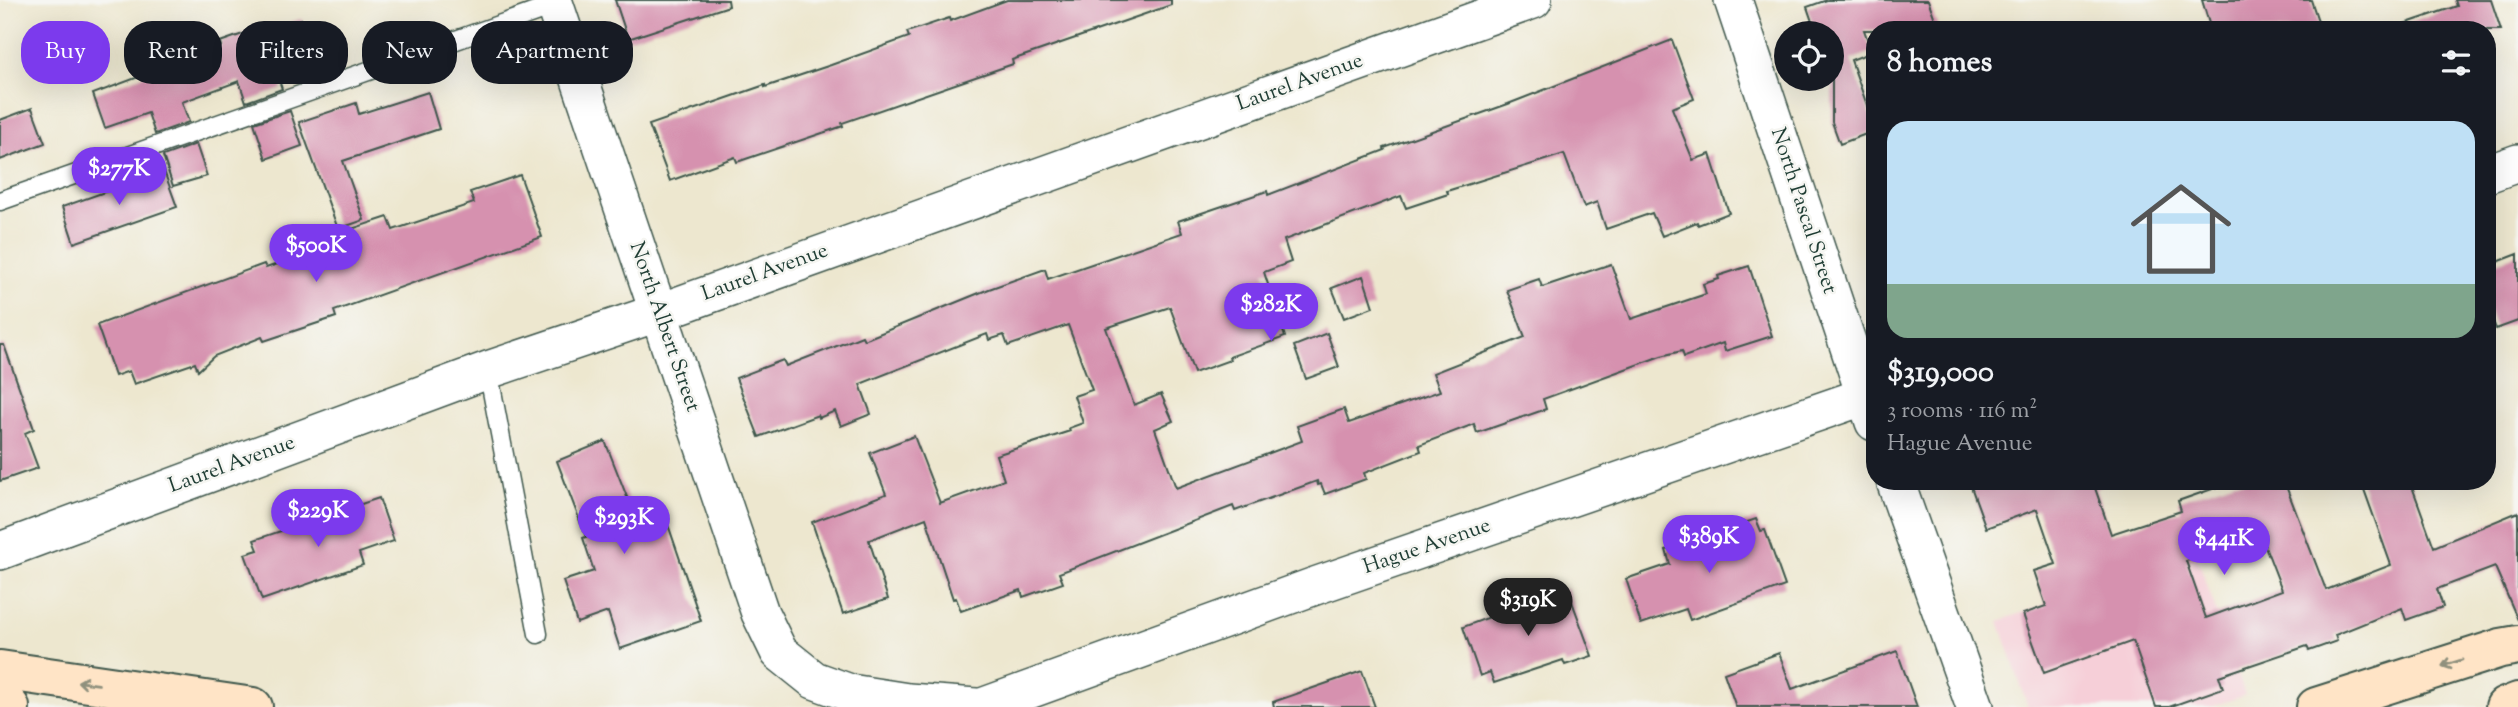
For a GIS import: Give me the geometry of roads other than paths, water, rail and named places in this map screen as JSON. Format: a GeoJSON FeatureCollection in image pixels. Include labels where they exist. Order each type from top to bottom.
{"type":"FeatureCollection","features":[{"type":"Feature","properties":{"kind":"main road"},"geometry":{"type":"LineString","coordinates":[[2316,707],[2501,648],[2518,645]]}},
{"type":"Feature","properties":{"kind":"main road"},"geometry":{"type":"LineString","coordinates":[[0,670],[253,707]]}},
{"type":"Feature","properties":{"kind":"main road"},"geometry":{"type":"LineString","coordinates":[[0,705],[10,707]]}},
{"type":"Feature","properties":{"kind":"street","name":"Laurel Avenue"},"geometry":{"type":"LineString","coordinates":[[0,551],[488,370],[660,312],[1533,0]]}},
{"type":"Feature","properties":{"kind":"street","name":"North Pascal Street"},"geometry":{"type":"LineString","coordinates":[[1732,0],[1866,389]]}},
{"type":"Feature","properties":{"kind":"street","name":"North Albert Street"},"geometry":{"type":"LineString","coordinates":[[558,2],[760,613],[779,652]]}},
{"type":"Feature","properties":{"kind":"street"},"geometry":{"type":"LineString","coordinates":[[2496,171],[2518,163]]}},
{"type":"Feature","properties":{"kind":"street","name":"Hague Avenue"},"geometry":{"type":"LineString","coordinates":[[779,652],[814,680],[850,694],[908,702],[979,707],[1328,581],[1866,406]]}},
{"type":"Feature","properties":{"kind":"street"},"geometry":{"type":"LineString","coordinates":[[1898,490],[1975,707]]}},
{"type":"Feature","properties":{"kind":"lane"},"geometry":{"type":"LineString","coordinates":[[0,201],[558,2]]}},
{"type":"Feature","properties":{"kind":"lane"},"geometry":{"type":"LineString","coordinates":[[488,370],[538,634]]}}]}
